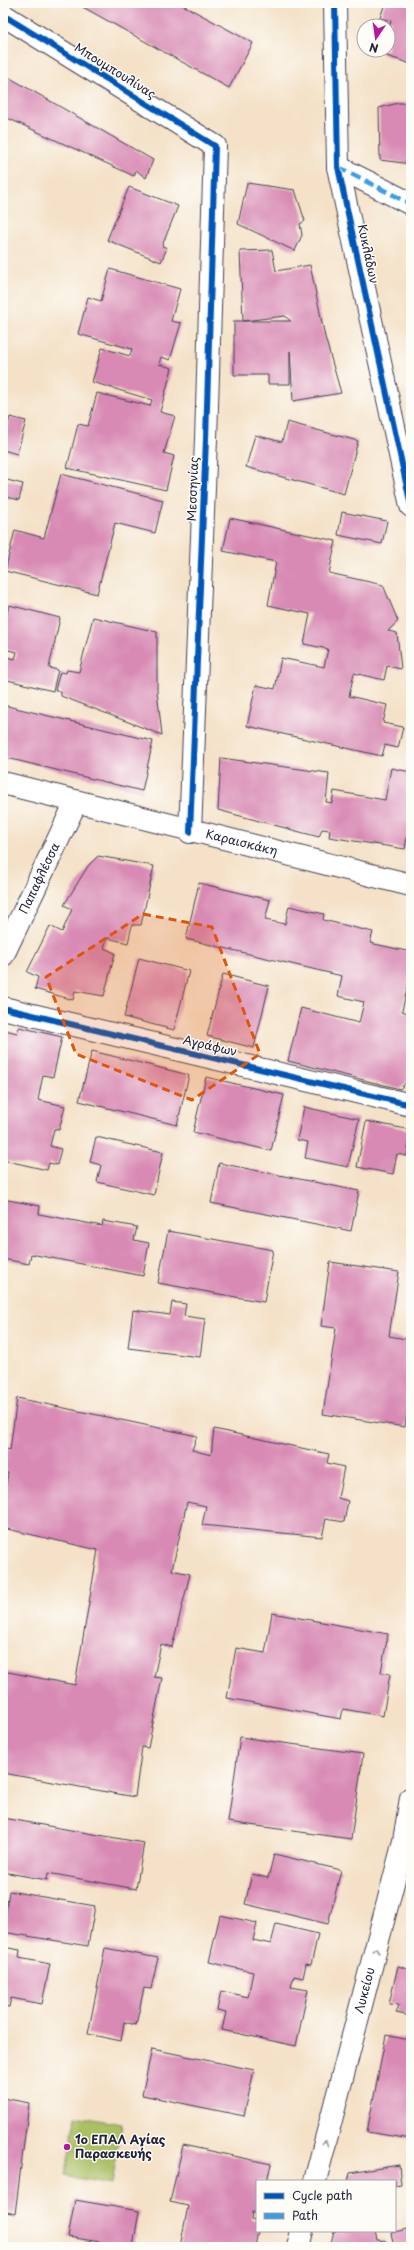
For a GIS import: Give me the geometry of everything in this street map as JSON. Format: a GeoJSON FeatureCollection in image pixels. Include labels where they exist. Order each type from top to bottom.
{"type":"FeatureCollection","features":[{"type":"Feature","properties":{"kind":"street","name":"Κυκλάδων"},"geometry":{"type":"LineString","coordinates":[[335,3],[338,167],[411,506]]}},
{"type":"Feature","properties":{"kind":"street","name":"Μπουμπουλίνας"},"geometry":{"type":"LineString","coordinates":[[3,15],[215,146]]}},
{"type":"Feature","properties":{"kind":"street","name":"Μεσσηνίας"},"geometry":{"type":"LineString","coordinates":[[190,832],[206,439],[215,146]]}},
{"type":"Feature","properties":{"kind":"street"},"geometry":{"type":"LineString","coordinates":[[338,167],[411,204]]}},
{"type":"Feature","properties":{"kind":"street","name":"Καραισκάκη"},"geometry":{"type":"LineString","coordinates":[[3,783],[190,832],[411,886]]}},
{"type":"Feature","properties":{"kind":"street","name":"Παπαφλέσσα"},"geometry":{"type":"LineString","coordinates":[[3,955],[76,802]]}},
{"type":"Feature","properties":{"kind":"street","name":"Αγράφων"},"geometry":{"type":"LineString","coordinates":[[3,1008],[411,1106]]}},
{"type":"Feature","properties":{"kind":"street","name":"Λυκείου"},"geometry":{"type":"LineString","coordinates":[[315,2180],[407,1841],[411,1798]]}},
{"type":"Feature","properties":{"kind":"street"},"geometry":{"type":"LineString","coordinates":[[298,2247],[302,2232]]}},
{"type":"Feature","properties":{"kind":"highlighted area"},"geometry":{"type":"Polygon","coordinates":[[[143,914],[212,927],[260,1054],[192,1100],[76,1054],[46,977],[143,914]]]}},
{"type":"Feature","properties":{"kind":"green space"},"geometry":{"type":"Polygon","coordinates":[[[76,2116],[122,2124],[112,2184],[65,2176],[76,2116]]]}},
{"type":"Feature","properties":{"kind":"building"},"geometry":{"type":"Polygon","coordinates":[[[83,3],[179,3],[253,43],[229,88],[81,6],[83,3]]]}},
{"type":"Feature","properties":{"kind":"building"},"geometry":{"type":"Polygon","coordinates":[[[385,3],[411,3],[411,64],[393,58],[396,58],[396,18],[380,18],[385,3]]]}},
{"type":"Feature","properties":{"kind":"building"},"geometry":{"type":"Polygon","coordinates":[[[3,74],[153,160],[146,178],[136,170],[134,176],[3,116],[3,74]]]}},
{"type":"Feature","properties":{"kind":"building"},"geometry":{"type":"Polygon","coordinates":[[[398,103],[411,103],[411,164],[380,160],[379,108],[398,103]]]}},
{"type":"Feature","properties":{"kind":"building"},"geometry":{"type":"Polygon","coordinates":[[[3,140],[7,141],[3,153],[3,140]]]}},
{"type":"Feature","properties":{"kind":"building"},"geometry":{"type":"Polygon","coordinates":[[[247,183],[295,190],[305,221],[300,224],[302,235],[295,251],[238,224],[247,183]]]}},
{"type":"Feature","properties":{"kind":"building"},"geometry":{"type":"Polygon","coordinates":[[[129,187],[178,206],[162,246],[167,248],[161,262],[107,240],[129,187]]]}},
{"type":"Feature","properties":{"kind":"building"},"geometry":{"type":"Polygon","coordinates":[[[272,250],[276,271],[310,265],[325,337],[341,393],[293,401],[290,351],[290,384],[268,384],[268,375],[234,375],[234,321],[243,321],[240,251],[272,250]],[[285,316],[243,321],[291,321],[285,316]]]}},
{"type":"Feature","properties":{"kind":"building"},"geometry":{"type":"Polygon","coordinates":[[[110,269],[180,289],[171,321],[181,323],[170,360],[161,357],[159,364],[172,368],[160,412],[175,416],[164,453],[174,456],[166,490],[67,468],[78,424],[88,426],[97,393],[150,406],[152,400],[92,382],[102,348],[130,356],[132,349],[78,334],[88,297],[101,301],[110,269]]]}},
{"type":"Feature","properties":{"kind":"building"},"geometry":{"type":"Polygon","coordinates":[[[10,417],[26,421],[17,454],[3,450],[3,440],[10,417]]]}},
{"type":"Feature","properties":{"kind":"building"},"geometry":{"type":"Polygon","coordinates":[[[287,422],[358,441],[344,494],[246,467],[255,435],[282,442],[287,422]]]}},
{"type":"Feature","properties":{"kind":"building"},"geometry":{"type":"Polygon","coordinates":[[[61,474],[163,500],[155,533],[115,523],[97,594],[5,571],[15,530],[44,538],[61,474]]]}},
{"type":"Feature","properties":{"kind":"building"},"geometry":{"type":"Polygon","coordinates":[[[3,479],[23,484],[19,500],[3,496],[3,479]]]}},
{"type":"Feature","properties":{"kind":"building"},"geometry":{"type":"Polygon","coordinates":[[[342,512],[387,521],[382,544],[338,535],[342,512]]]}},
{"type":"Feature","properties":{"kind":"building"},"geometry":{"type":"Polygon","coordinates":[[[230,518],[336,541],[329,573],[383,585],[398,621],[388,631],[397,633],[401,669],[387,666],[384,680],[354,673],[349,696],[387,705],[383,723],[403,727],[398,748],[385,745],[382,756],[247,726],[256,685],[275,689],[281,658],[324,667],[328,649],[304,644],[310,614],[268,605],[276,562],[223,551],[230,518]]]}},
{"type":"Feature","properties":{"kind":"building"},"geometry":{"type":"Polygon","coordinates":[[[9,605],[60,618],[49,668],[58,670],[53,691],[3,679],[3,656],[15,659],[17,652],[3,649],[3,630],[9,605]]]}},
{"type":"Feature","properties":{"kind":"building"},"geometry":{"type":"Polygon","coordinates":[[[93,617],[157,632],[157,691],[162,735],[61,696],[61,692],[55,690],[60,672],[66,673],[67,670],[79,672],[93,617]]]}},
{"type":"Feature","properties":{"kind":"building"},"geometry":{"type":"Polygon","coordinates":[[[3,705],[153,741],[142,791],[3,757],[3,705]]]}},
{"type":"Feature","properties":{"kind":"building"},"geometry":{"type":"Polygon","coordinates":[[[221,758],[329,773],[326,802],[332,803],[334,791],[385,800],[391,768],[411,772],[411,814],[405,849],[329,837],[330,830],[322,829],[319,837],[218,810],[221,758]]]}},
{"type":"Feature","properties":{"kind":"building"},"geometry":{"type":"Polygon","coordinates":[[[98,856],[154,866],[141,925],[132,925],[128,943],[107,938],[104,948],[115,953],[104,996],[75,991],[73,1000],[35,989],[38,977],[27,972],[50,926],[62,932],[72,909],[64,905],[88,866],[98,856]]]}},
{"type":"Feature","properties":{"kind":"building"},"geometry":{"type":"Polygon","coordinates":[[[199,883],[270,900],[265,920],[285,924],[289,906],[324,914],[323,920],[373,932],[370,943],[411,952],[411,971],[402,1011],[411,1014],[411,1041],[408,1054],[411,1058],[411,1077],[400,1089],[288,1061],[301,1008],[359,1023],[364,1002],[338,996],[342,976],[186,939],[199,883]]]}},
{"type":"Feature","properties":{"kind":"building"},"geometry":{"type":"Polygon","coordinates":[[[139,958],[189,971],[174,1030],[124,1017],[139,958]]]}},
{"type":"Feature","properties":{"kind":"building"},"geometry":{"type":"Polygon","coordinates":[[[223,974],[269,986],[254,1048],[207,1036],[223,974]]]}},
{"type":"Feature","properties":{"kind":"building"},"geometry":{"type":"Polygon","coordinates":[[[19,1027],[62,1037],[53,1077],[43,1075],[38,1100],[65,1106],[59,1130],[54,1129],[50,1146],[61,1149],[57,1165],[49,1163],[47,1170],[3,1160],[3,1041],[5,1030],[17,1033],[19,1027]]]}},
{"type":"Feature","properties":{"kind":"building"},"geometry":{"type":"Polygon","coordinates":[[[92,1051],[189,1075],[177,1125],[79,1101],[92,1051]]]}},
{"type":"Feature","properties":{"kind":"building"},"geometry":{"type":"Polygon","coordinates":[[[206,1077],[284,1095],[271,1151],[193,1132],[206,1077]]]}},
{"type":"Feature","properties":{"kind":"building"},"geometry":{"type":"Polygon","coordinates":[[[304,1107],[359,1119],[348,1167],[305,1158],[308,1142],[297,1140],[304,1107]]]}},
{"type":"Feature","properties":{"kind":"building"},"geometry":{"type":"Polygon","coordinates":[[[366,1121],[411,1130],[407,1156],[397,1154],[393,1174],[357,1167],[366,1121]]]}},
{"type":"Feature","properties":{"kind":"building"},"geometry":{"type":"Polygon","coordinates":[[[96,1137],[163,1152],[154,1195],[97,1182],[101,1165],[90,1162],[96,1137]]]}},
{"type":"Feature","properties":{"kind":"building"},"geometry":{"type":"Polygon","coordinates":[[[219,1163],[359,1191],[351,1231],[211,1203],[219,1163]]]}},
{"type":"Feature","properties":{"kind":"building"},"geometry":{"type":"Polygon","coordinates":[[[3,1199],[40,1206],[39,1214],[102,1226],[103,1221],[137,1227],[134,1240],[149,1243],[143,1276],[31,1254],[29,1264],[3,1259],[3,1199]]]}},
{"type":"Feature","properties":{"kind":"building"},"geometry":{"type":"Polygon","coordinates":[[[168,1231],[273,1250],[264,1302],[158,1283],[168,1231]]]}},
{"type":"Feature","properties":{"kind":"building"},"geometry":{"type":"Polygon","coordinates":[[[330,1262],[399,1272],[389,1336],[411,1340],[411,1384],[405,1427],[323,1414],[336,1328],[321,1326],[330,1262]]]}},
{"type":"Feature","properties":{"kind":"building"},"geometry":{"type":"Polygon","coordinates":[[[172,1302],[186,1304],[184,1316],[205,1319],[200,1357],[128,1348],[133,1310],[170,1315],[172,1302]]]}},
{"type":"Feature","properties":{"kind":"building"},"geometry":{"type":"Polygon","coordinates":[[[17,1398],[197,1436],[192,1450],[211,1455],[214,1429],[329,1454],[327,1463],[344,1467],[338,1498],[348,1501],[344,1522],[326,1519],[322,1537],[202,1525],[206,1506],[187,1502],[172,1570],[190,1574],[172,1647],[161,1644],[154,1677],[162,1678],[148,1748],[142,1747],[135,1797],[3,1773],[3,1671],[75,1685],[98,1550],[3,1528],[3,1507],[8,1473],[3,1472],[3,1448],[10,1450],[17,1398]]]}},
{"type":"Feature","properties":{"kind":"building"},"geometry":{"type":"Polygon","coordinates":[[[272,1613],[388,1634],[381,1672],[390,1674],[383,1716],[343,1709],[341,1719],[227,1698],[236,1648],[265,1653],[272,1613]]]}},
{"type":"Feature","properties":{"kind":"building"},"geometry":{"type":"Polygon","coordinates":[[[240,1737],[363,1754],[351,1839],[228,1822],[240,1737]]]}},
{"type":"Feature","properties":{"kind":"building"},"geometry":{"type":"Polygon","coordinates":[[[3,1818],[144,1843],[136,1889],[48,1873],[47,1880],[3,1872],[3,1818]]]}},
{"type":"Feature","properties":{"kind":"building"},"geometry":{"type":"Polygon","coordinates":[[[274,1854],[341,1870],[328,1924],[245,1904],[252,1874],[268,1878],[274,1854]]]}},
{"type":"Feature","properties":{"kind":"building"},"geometry":{"type":"Polygon","coordinates":[[[9,1891],[95,1906],[88,1946],[3,1932],[9,1891]]]}},
{"type":"Feature","properties":{"kind":"building"},"geometry":{"type":"Polygon","coordinates":[[[220,1915],[257,1923],[253,1940],[271,1944],[276,1924],[318,1934],[311,1965],[306,1964],[303,1978],[294,1976],[291,1987],[308,1990],[296,2046],[222,2030],[226,2012],[217,2010],[221,1991],[248,1997],[253,1972],[209,1962],[220,1915]]]}},
{"type":"Feature","properties":{"kind":"building"},"geometry":{"type":"Polygon","coordinates":[[[411,1927],[411,1941],[407,1940],[411,1927]]]}},
{"type":"Feature","properties":{"kind":"building"},"geometry":{"type":"Polygon","coordinates":[[[3,1947],[20,1950],[19,1958],[50,1964],[42,2004],[11,1998],[9,2007],[3,2006],[3,1947]]]}},
{"type":"Feature","properties":{"kind":"building"},"geometry":{"type":"Polygon","coordinates":[[[105,1948],[158,1958],[151,1989],[144,1988],[136,2025],[124,2022],[121,2041],[88,2034],[105,1948]]]}},
{"type":"Feature","properties":{"kind":"building"},"geometry":{"type":"Polygon","coordinates":[[[398,1966],[411,1970],[411,2016],[396,2013],[399,2005],[389,2004],[398,1966]]]}},
{"type":"Feature","properties":{"kind":"building"},"geometry":{"type":"Polygon","coordinates":[[[386,2035],[409,2040],[411,2048],[411,2139],[367,2132],[386,2035]]]}},
{"type":"Feature","properties":{"kind":"building"},"geometry":{"type":"Polygon","coordinates":[[[152,2049],[254,2070],[244,2116],[142,2095],[152,2049]]]}},
{"type":"Feature","properties":{"kind":"building"},"geometry":{"type":"Polygon","coordinates":[[[3,2098],[29,2103],[15,2214],[3,2211],[3,2098]]]}},
{"type":"Feature","properties":{"kind":"building"},"geometry":{"type":"Polygon","coordinates":[[[183,2145],[271,2164],[267,2180],[256,2180],[256,2213],[252,2212],[251,2220],[256,2221],[256,2232],[258,2232],[255,2247],[180,2247],[188,2206],[170,2202],[183,2145]]]}},
{"type":"Feature","properties":{"kind":"building"},"geometry":{"type":"Polygon","coordinates":[[[399,2165],[401,2185],[396,2186],[396,2180],[348,2180],[350,2173],[399,2165]]]}},
{"type":"Feature","properties":{"kind":"building"},"geometry":{"type":"Polygon","coordinates":[[[75,2200],[139,2211],[133,2247],[68,2237],[75,2200]]]}},
{"type":"Feature","properties":{"kind":"building"},"geometry":{"type":"Polygon","coordinates":[[[411,2228],[411,2247],[394,2247],[391,2233],[411,2228]]]}},
{"type":"Feature","properties":{"kind":"building"},"geometry":{"type":"Polygon","coordinates":[[[334,2232],[375,2232],[377,2240],[386,2241],[387,2247],[330,2247],[334,2232]]]}},
{"type":"Feature","properties":{"kind":"marked path"},"geometry":{"type":"LineString","coordinates":[[338,167],[411,204]]}},
{"type":"Feature","properties":{"kind":"cycle path"},"geometry":{"type":"LineString","coordinates":[[335,3],[338,167],[411,506]]}},
{"type":"Feature","properties":{"kind":"cycle path"},"geometry":{"type":"LineString","coordinates":[[3,15],[215,146],[206,439],[190,832]]}},
{"type":"Feature","properties":{"kind":"cycle path"},"geometry":{"type":"LineString","coordinates":[[3,1008],[411,1105]]}},
{"type":"Feature","properties":{"kind":"place","name":"1ο ΕΠΑΛ Αγίας Παρασκευής"},"geometry":{"type":"Point","coordinates":[67,2147]}}]}
